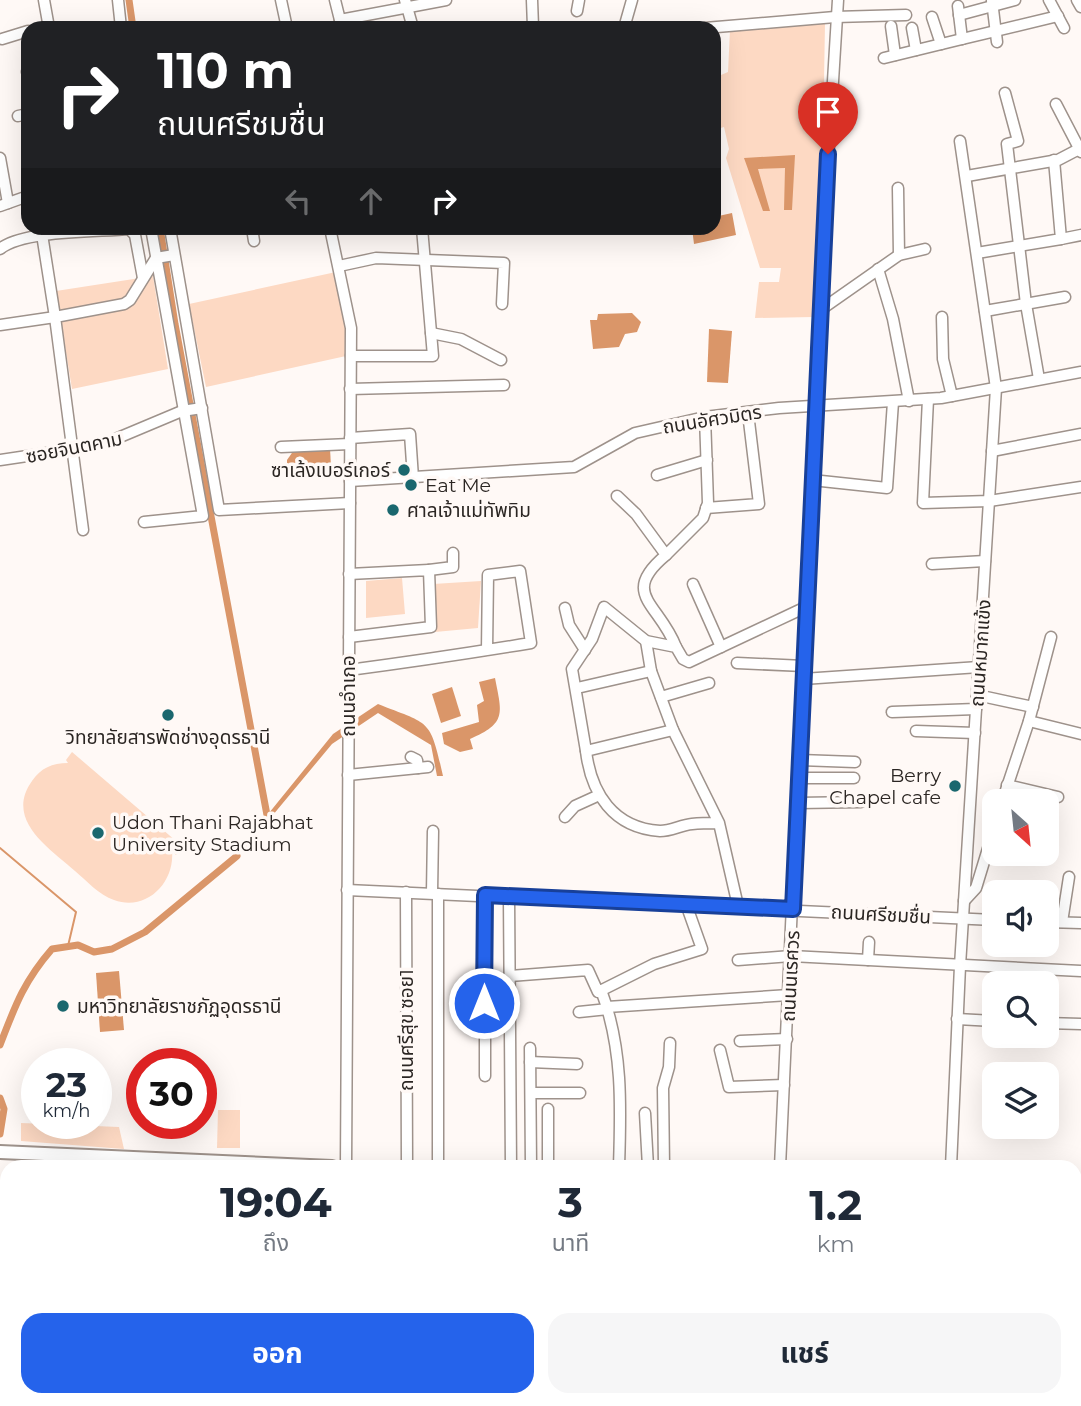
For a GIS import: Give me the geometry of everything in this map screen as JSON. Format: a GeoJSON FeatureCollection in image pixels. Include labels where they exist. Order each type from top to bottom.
{"type":"FeatureCollection","features":[{"type":"Feature","properties":{"kind":"main road"},"geometry":{"type":"LineString","coordinates":[[0,1152],[177,1160]]}},
{"type":"Feature","properties":{"kind":"street"},"geometry":{"type":"LineString","coordinates":[[44,0],[45,21]]}},
{"type":"Feature","properties":{"kind":"street"},"geometry":{"type":"LineString","coordinates":[[118,0],[120,21]]}},
{"type":"Feature","properties":{"kind":"street"},"geometry":{"type":"LineString","coordinates":[[281,0],[286,21]]}},
{"type":"Feature","properties":{"kind":"street"},"geometry":{"type":"LineString","coordinates":[[335,0],[341,21]]}},
{"type":"Feature","properties":{"kind":"street"},"geometry":{"type":"LineString","coordinates":[[352,21],[406,4],[446,0]]}},
{"type":"Feature","properties":{"kind":"street"},"geometry":{"type":"LineString","coordinates":[[531,21],[532,0]]}},
{"type":"Feature","properties":{"kind":"street"},"geometry":{"type":"LineString","coordinates":[[577,11],[579,0]]}},
{"type":"Feature","properties":{"kind":"street"},"geometry":{"type":"LineString","coordinates":[[626,21],[632,0]]}},
{"type":"Feature","properties":{"kind":"street","name":"ถนนนเรศวร"},"geometry":{"type":"LineString","coordinates":[[780,1160],[819,311],[838,0]]}},
{"type":"Feature","properties":{"kind":"street"},"geometry":{"type":"LineString","coordinates":[[962,39],[958,11],[992,2],[1015,0]]}},
{"type":"Feature","properties":{"kind":"street"},"geometry":{"type":"LineString","coordinates":[[1049,0],[1064,27]]}},
{"type":"Feature","properties":{"kind":"street"},"geometry":{"type":"LineString","coordinates":[[1077,0],[1081,7]]}},
{"type":"Feature","properties":{"kind":"street"},"geometry":{"type":"LineString","coordinates":[[992,2],[996,37]]}},
{"type":"Feature","properties":{"kind":"street"},"geometry":{"type":"LineString","coordinates":[[406,4],[411,21]]}},
{"type":"Feature","properties":{"kind":"street"},"geometry":{"type":"LineString","coordinates":[[721,27],[835,17],[906,15]]}},
{"type":"Feature","properties":{"kind":"street"},"geometry":{"type":"LineString","coordinates":[[884,58],[962,39],[996,37],[1058,16]]}},
{"type":"Feature","properties":{"kind":"street"},"geometry":{"type":"LineString","coordinates":[[932,17],[941,44]]}},
{"type":"Feature","properties":{"kind":"street"},"geometry":{"type":"LineString","coordinates":[[891,26],[895,55]]}},
{"type":"Feature","properties":{"kind":"street"},"geometry":{"type":"LineString","coordinates":[[912,28],[916,50]]}},
{"type":"Feature","properties":{"kind":"street"},"geometry":{"type":"LineString","coordinates":[[2,39],[21,33]]}},
{"type":"Feature","properties":{"kind":"street"},"geometry":{"type":"LineString","coordinates":[[1005,93],[1018,141],[1007,144],[1009,167],[1026,304],[1039,379]]}},
{"type":"Feature","properties":{"kind":"street"},"geometry":{"type":"LineString","coordinates":[[967,176],[1054,160],[1081,149],[1056,104]]}},
{"type":"Feature","properties":{"kind":"street","name":"ถนนหมากแข้ง"},"geometry":{"type":"LineString","coordinates":[[951,1160],[960,966],[996,388],[960,141]]}},
{"type":"Feature","properties":{"kind":"street"},"geometry":{"type":"LineString","coordinates":[[0,158],[4,204],[21,198]]}},
{"type":"Feature","properties":{"kind":"street"},"geometry":{"type":"LineString","coordinates":[[1054,160],[1061,239]]}},
{"type":"Feature","properties":{"kind":"street"},"geometry":{"type":"LineString","coordinates":[[898,188],[899,255]]}},
{"type":"Feature","properties":{"kind":"street"},"geometry":{"type":"LineString","coordinates":[[0,249],[33,235]]}},
{"type":"Feature","properties":{"kind":"street"},"geometry":{"type":"LineString","coordinates":[[42,235],[83,530]]}},
{"type":"Feature","properties":{"kind":"street"},"geometry":{"type":"LineString","coordinates":[[135,235],[143,278]]}},
{"type":"Feature","properties":{"kind":"street"},"geometry":{"type":"LineString","coordinates":[[152,235],[191,410],[219,510],[350,503]]}},
{"type":"Feature","properties":{"kind":"street"},"geometry":{"type":"LineString","coordinates":[[144,522],[203,516],[171,235]]}},
{"type":"Feature","properties":{"kind":"street"},"geometry":{"type":"LineString","coordinates":[[253,235],[254,241]]}},
{"type":"Feature","properties":{"kind":"street","name":"ถนนอำเภอ"},"geometry":{"type":"LineString","coordinates":[[332,235],[351,328],[346,1160]]}},
{"type":"Feature","properties":{"kind":"street"},"geometry":{"type":"LineString","coordinates":[[351,356],[433,356],[423,235]]}},
{"type":"Feature","properties":{"kind":"street"},"geometry":{"type":"LineString","coordinates":[[977,253],[1081,235]]}},
{"type":"Feature","properties":{"kind":"street"},"geometry":{"type":"LineString","coordinates":[[819,311],[899,255],[925,249]]}},
{"type":"Feature","properties":{"kind":"street"},"geometry":{"type":"LineString","coordinates":[[0,325],[124,304],[130,300],[156,258],[174,255]]}},
{"type":"Feature","properties":{"kind":"street"},"geometry":{"type":"LineString","coordinates":[[339,267],[376,258],[504,263],[502,304]]}},
{"type":"Feature","properties":{"kind":"street"},"geometry":{"type":"LineString","coordinates":[[878,269],[898,339],[909,401]]}},
{"type":"Feature","properties":{"kind":"street"},"geometry":{"type":"LineString","coordinates":[[985,311],[1065,297]]}},
{"type":"Feature","properties":{"kind":"street"},"geometry":{"type":"LineString","coordinates":[[942,317],[943,359],[952,396]]}},
{"type":"Feature","properties":{"kind":"street"},"geometry":{"type":"LineString","coordinates":[[431,333],[461,339],[500,360]]}},
{"type":"Feature","properties":{"kind":"street","name":"ถนนอัศวมิตร"},"geometry":{"type":"LineString","coordinates":[[350,481],[574,467],[635,433],[705,417],[748,414],[779,408],[928,399],[1081,372]]}},
{"type":"Feature","properties":{"kind":"street"},"geometry":{"type":"LineString","coordinates":[[351,388],[504,385]]}},
{"type":"Feature","properties":{"kind":"street"},"geometry":{"type":"LineString","coordinates":[[928,399],[923,503],[989,501],[1081,487]]}},
{"type":"Feature","properties":{"kind":"street"},"geometry":{"type":"LineString","coordinates":[[812,480],[887,488],[893,402]]}},
{"type":"Feature","properties":{"kind":"street","name":"ซอยจินตคาม"},"geometry":{"type":"LineString","coordinates":[[0,460],[74,450],[121,439],[191,410]]}},
{"type":"Feature","properties":{"kind":"street"},"geometry":{"type":"LineString","coordinates":[[706,508],[759,504],[748,414]]}},
{"type":"Feature","properties":{"kind":"street"},"geometry":{"type":"LineString","coordinates":[[705,417],[707,460],[706,508],[703,519],[647,573],[643,584],[646,597],[666,624],[683,659],[689,662],[806,607]]}},
{"type":"Feature","properties":{"kind":"street"},"geometry":{"type":"LineString","coordinates":[[281,447],[410,434],[412,478]]}},
{"type":"Feature","properties":{"kind":"street"},"geometry":{"type":"LineString","coordinates":[[992,451],[1081,435]]}},
{"type":"Feature","properties":{"kind":"street"},"geometry":{"type":"LineString","coordinates":[[657,475],[707,460]]}},
{"type":"Feature","properties":{"kind":"street"},"geometry":{"type":"LineString","coordinates":[[617,496],[636,514],[667,555]]}},
{"type":"Feature","properties":{"kind":"street"},"geometry":{"type":"LineString","coordinates":[[349,574],[453,567],[453,553]]}},
{"type":"Feature","properties":{"kind":"street"},"geometry":{"type":"LineString","coordinates":[[932,564],[985,561]]}},
{"type":"Feature","properties":{"kind":"street"},"geometry":{"type":"LineString","coordinates":[[349,637],[431,627],[429,570]]}},
{"type":"Feature","properties":{"kind":"street"},"geometry":{"type":"LineString","coordinates":[[349,670],[487,650],[531,643],[520,571],[488,575],[487,650]]}},
{"type":"Feature","properties":{"kind":"street"},"geometry":{"type":"LineString","coordinates":[[693,584],[721,647]]}},
{"type":"Feature","properties":{"kind":"street"},"geometry":{"type":"LineString","coordinates":[[676,647],[646,641],[604,607],[585,650],[572,670],[589,773],[597,796],[615,812],[637,825],[662,831],[691,824],[719,823]]}},
{"type":"Feature","properties":{"kind":"street"},"geometry":{"type":"LineString","coordinates":[[565,608],[569,625],[585,650]]}},
{"type":"Feature","properties":{"kind":"street"},"geometry":{"type":"LineString","coordinates":[[1006,789],[1029,721],[1051,637]]}},
{"type":"Feature","properties":{"kind":"street"},"geometry":{"type":"LineString","coordinates":[[646,641],[651,671],[673,730],[719,823],[738,906]]}},
{"type":"Feature","properties":{"kind":"street"},"geometry":{"type":"LineString","coordinates":[[737,663],[804,666]]}},
{"type":"Feature","properties":{"kind":"street"},"geometry":{"type":"LineString","coordinates":[[803,679],[979,667]]}},
{"type":"Feature","properties":{"kind":"street"},"geometry":{"type":"LineString","coordinates":[[577,688],[651,671]]}},
{"type":"Feature","properties":{"kind":"street"},"geometry":{"type":"LineString","coordinates":[[661,697],[709,683]]}},
{"type":"Feature","properties":{"kind":"street"},"geometry":{"type":"LineString","coordinates":[[977,695],[1033,707]]}},
{"type":"Feature","properties":{"kind":"street"},"geometry":{"type":"LineString","coordinates":[[892,712],[976,709]]}},
{"type":"Feature","properties":{"kind":"street"},"geometry":{"type":"LineString","coordinates":[[1029,721],[1081,734]]}},
{"type":"Feature","properties":{"kind":"street"},"geometry":{"type":"LineString","coordinates":[[586,751],[673,730]]}},
{"type":"Feature","properties":{"kind":"street"},"geometry":{"type":"LineString","coordinates":[[916,732],[975,733]]}},
{"type":"Feature","properties":{"kind":"street"},"geometry":{"type":"LineString","coordinates":[[348,775],[423,768],[411,757]]}},
{"type":"Feature","properties":{"kind":"street"},"geometry":{"type":"LineString","coordinates":[[800,760],[855,762]]}},
{"type":"Feature","properties":{"kind":"street"},"geometry":{"type":"LineString","coordinates":[[799,778],[855,778]]}},
{"type":"Feature","properties":{"kind":"street"},"geometry":{"type":"LineString","coordinates":[[1007,785],[1024,789]]}},
{"type":"Feature","properties":{"kind":"street"},"geometry":{"type":"LineString","coordinates":[[565,817],[575,806],[597,796]]}},
{"type":"Feature","properties":{"kind":"street"},"geometry":{"type":"LineString","coordinates":[[798,803],[860,802]]}},
{"type":"Feature","properties":{"kind":"street"},"geometry":{"type":"LineString","coordinates":[[433,831],[438,1160]]}},
{"type":"Feature","properties":{"kind":"street"},"geometry":{"type":"LineString","coordinates":[[964,901],[976,888],[983,866]]}},
{"type":"Feature","properties":{"kind":"street"},"geometry":{"type":"LineString","coordinates":[[1069,877],[1062,922],[1081,923]]}},
{"type":"Feature","properties":{"kind":"street","name":"ถนนศรีชมชื่น"},"geometry":{"type":"LineString","coordinates":[[347,890],[982,919]]}},
{"type":"Feature","properties":{"kind":"street","name":"ถนนศรีสุข ซอย1"},"geometry":{"type":"LineString","coordinates":[[405,892],[407,1160]]}},
{"type":"Feature","properties":{"kind":"street"},"geometry":{"type":"LineString","coordinates":[[485,895],[485,1076]]}},
{"type":"Feature","properties":{"kind":"street"},"geometry":{"type":"LineString","coordinates":[[509,897],[511,1160]]}},
{"type":"Feature","properties":{"kind":"street"},"geometry":{"type":"LineString","coordinates":[[510,976],[588,970],[598,992],[654,964],[702,949],[686,904]]}},
{"type":"Feature","properties":{"kind":"street"},"geometry":{"type":"LineString","coordinates":[[868,960],[869,942]]}},
{"type":"Feature","properties":{"kind":"street"},"geometry":{"type":"LineString","coordinates":[[738,960],[791,956],[1081,971]]}},
{"type":"Feature","properties":{"kind":"street"},"geometry":{"type":"LineString","coordinates":[[601,990],[616,1039],[620,1085],[619,1160]]}},
{"type":"Feature","properties":{"kind":"street"},"geometry":{"type":"LineString","coordinates":[[579,1012],[789,995]]}},
{"type":"Feature","properties":{"kind":"street"},"geometry":{"type":"LineString","coordinates":[[957,1019],[982,1020]]}},
{"type":"Feature","properties":{"kind":"street"},"geometry":{"type":"LineString","coordinates":[[1059,1023],[1081,1024]]}},
{"type":"Feature","properties":{"kind":"street"},"geometry":{"type":"LineString","coordinates":[[740,1041],[786,1039]]}},
{"type":"Feature","properties":{"kind":"street"},"geometry":{"type":"LineString","coordinates":[[664,1160],[663,1088],[669,1067],[670,1043]]}},
{"type":"Feature","properties":{"kind":"street"},"geometry":{"type":"LineString","coordinates":[[530,1048],[531,1160]]}},
{"type":"Feature","properties":{"kind":"street"},"geometry":{"type":"LineString","coordinates":[[720,1050],[729,1087],[784,1085]]}},
{"type":"Feature","properties":{"kind":"street"},"geometry":{"type":"LineString","coordinates":[[530,1062],[577,1064]]}},
{"type":"Feature","properties":{"kind":"street"},"geometry":{"type":"LineString","coordinates":[[531,1093],[580,1093]]}},
{"type":"Feature","properties":{"kind":"street"},"geometry":{"type":"LineString","coordinates":[[548,1109],[548,1160]]}},
{"type":"Feature","properties":{"kind":"street"},"geometry":{"type":"LineString","coordinates":[[645,1114],[648,1160]]}},
{"type":"Feature","properties":{"kind":"shaded area"},"geometry":{"type":"Polygon","coordinates":[[[825,23],[823,140],[813,317],[755,318],[759,282],[779,282],[781,268],[760,268],[726,158],[729,149],[724,127],[721,128],[721,75],[728,72],[730,30],[825,23]]]}},
{"type":"Feature","properties":{"kind":"shaded area"},"geometry":{"type":"Polygon","coordinates":[[[795,155],[792,210],[784,210],[785,168],[758,169],[770,211],[763,211],[744,158],[795,155]]]}},
{"type":"Feature","properties":{"kind":"shaded area"},"geometry":{"type":"Polygon","coordinates":[[[732,213],[736,235],[694,244],[693,235],[721,235],[721,215],[732,213]]]}},
{"type":"Feature","properties":{"kind":"shaded area"},"geometry":{"type":"Polygon","coordinates":[[[336,272],[347,330],[346,356],[206,387],[189,304],[336,272]]]}},
{"type":"Feature","properties":{"kind":"shaded area"},"geometry":{"type":"Polygon","coordinates":[[[153,276],[168,369],[72,389],[56,291],[153,276]]]}},
{"type":"Feature","properties":{"kind":"shaded area"},"geometry":{"type":"Polygon","coordinates":[[[632,313],[641,322],[637,332],[625,334],[619,347],[593,349],[590,320],[597,320],[598,314],[632,313]]]}},
{"type":"Feature","properties":{"kind":"shaded area"},"geometry":{"type":"Polygon","coordinates":[[[709,329],[732,331],[728,383],[707,382],[709,329]]]}},
{"type":"Feature","properties":{"kind":"shaded area"},"geometry":{"type":"Polygon","coordinates":[[[330,448],[331,467],[287,470],[287,460],[294,450],[330,448]]]}},
{"type":"Feature","properties":{"kind":"shaded area"},"geometry":{"type":"Polygon","coordinates":[[[402,578],[405,614],[366,618],[366,581],[402,578]]]}},
{"type":"Feature","properties":{"kind":"shaded area"},"geometry":{"type":"Polygon","coordinates":[[[481,581],[478,628],[435,632],[433,584],[481,581]]]}},
{"type":"Feature","properties":{"kind":"shaded area"},"geometry":{"type":"Polygon","coordinates":[[[495,678],[500,709],[496,722],[470,739],[473,749],[460,752],[444,744],[442,733],[479,722],[477,705],[484,701],[479,682],[495,678]]]}},
{"type":"Feature","properties":{"kind":"shaded area"},"geometry":{"type":"Polygon","coordinates":[[[452,687],[461,716],[441,723],[432,694],[452,687]]]}},
{"type":"Feature","properties":{"kind":"shaded area"},"geometry":{"type":"Polygon","coordinates":[[[378,704],[426,726],[435,743],[443,776],[437,776],[431,745],[378,713],[332,744],[238,857],[235,855],[333,734],[378,704]]]}},
{"type":"Feature","properties":{"kind":"shaded area"},"geometry":{"type":"Polygon","coordinates":[[[72,752],[183,847],[176,855],[172,851],[169,874],[156,892],[147,898],[126,903],[103,895],[43,843],[27,821],[23,808],[25,795],[32,781],[47,767],[68,763],[66,760],[72,752]]]}},
{"type":"Feature","properties":{"kind":"shaded area"},"geometry":{"type":"Polygon","coordinates":[[[119,971],[124,1030],[100,1032],[96,973],[119,971]]]}},
{"type":"Feature","properties":{"kind":"shaded area"},"geometry":{"type":"Polygon","coordinates":[[[218,1110],[240,1110],[240,1148],[217,1148],[218,1110]]]}},
{"type":"Feature","properties":{"kind":"shaded area"},"geometry":{"type":"Polygon","coordinates":[[[112,1127],[119,1127],[124,1149],[21,1141],[112,1139],[112,1127]]]}},
{"type":"Feature","properties":{"kind":"waterway"},"geometry":{"type":"LineString","coordinates":[[129,0],[132,21]]}},
{"type":"Feature","properties":{"kind":"waterway"},"geometry":{"type":"LineString","coordinates":[[161,235],[175,324],[267,815]]}},
{"type":"Feature","properties":{"kind":"waterway"},"geometry":{"type":"LineString","coordinates":[[0,848],[76,912],[68,946]]}},
{"type":"Feature","properties":{"kind":"waterway"},"geometry":{"type":"LineString","coordinates":[[0,1045],[27,983],[52,949],[78,945],[94,952],[112,949],[145,932],[237,856]]}},
{"type":"Feature","properties":{"kind":"waterway"},"geometry":{"type":"LineString","coordinates":[[0,1098],[4,1109],[0,1134]]}},
{"type":"Feature","properties":{"kind":"place","name":"ซาเล้งเบอร์เกอร์"},"geometry":{"type":"Point","coordinates":[404,470]}},
{"type":"Feature","properties":{"kind":"place","name":"Eat Me"},"geometry":{"type":"Point","coordinates":[411,485]}},
{"type":"Feature","properties":{"kind":"place","name":"ศาลเจ้าแม่ทัพทิม"},"geometry":{"type":"Point","coordinates":[393,510]}},
{"type":"Feature","properties":{"kind":"place","name":"วิทยาลัยสารพัดช่างอุดรธานี"},"geometry":{"type":"Point","coordinates":[168,715]}},
{"type":"Feature","properties":{"kind":"place","name":"Berry Chapel cafe"},"geometry":{"type":"Point","coordinates":[955,786]}},
{"type":"Feature","properties":{"kind":"place","name":"Udon Thani Rajabhat University Stadium"},"geometry":{"type":"Point","coordinates":[98,833]}},
{"type":"Feature","properties":{"kind":"place","name":"มหาวิทยาลัยราชภัฏอุดรธานี"},"geometry":{"type":"Point","coordinates":[63,1006]}},
{"type":"Feature","properties":{"kind":"route"},"geometry":{"type":"LineString","coordinates":[[484,1003],[485,895],[793,909],[828,154]]}}]}
